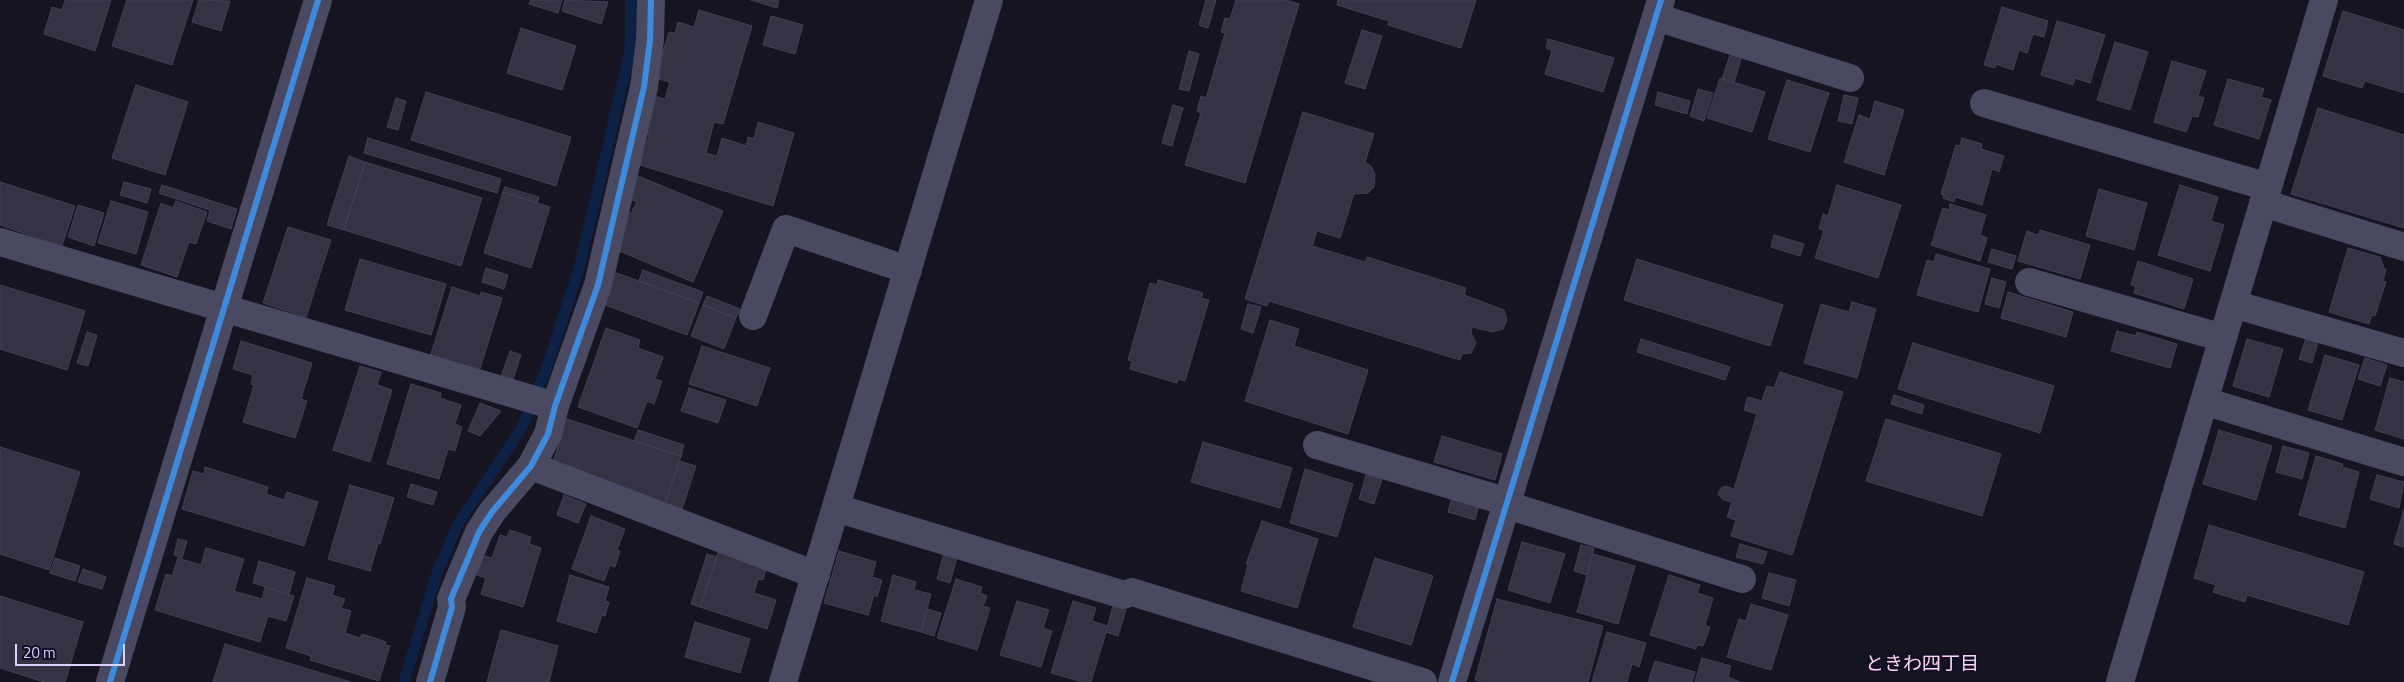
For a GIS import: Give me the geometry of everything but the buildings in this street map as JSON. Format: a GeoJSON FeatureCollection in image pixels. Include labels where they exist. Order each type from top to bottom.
{"type":"FeatureCollection","features":[{"type":"Feature","properties":{"kind":"street"},"geometry":{"type":"LineString","coordinates":[[110,682],[318,0]]}},
{"type":"Feature","properties":{"kind":"street"},"geometry":{"type":"LineString","coordinates":[[430,682],[452,607],[452,599],[479,532],[492,512],[531,466],[548,434],[552,405],[600,275],[644,87],[650,40],[651,0]]}},
{"type":"Feature","properties":{"kind":"street"},"geometry":{"type":"LineString","coordinates":[[783,682],[989,0]]}},
{"type":"Feature","properties":{"kind":"street"},"geometry":{"type":"LineString","coordinates":[[2120,682],[2324,0]]}},
{"type":"Feature","properties":{"kind":"street"},"geometry":{"type":"LineString","coordinates":[[1452,682],[1659,8],[1850,78]]}},
{"type":"Feature","properties":{"kind":"street"},"geometry":{"type":"LineString","coordinates":[[1984,103],[2266,195],[2404,247]]}},
{"type":"Feature","properties":{"kind":"street"},"geometry":{"type":"LineString","coordinates":[[753,316],[786,229],[908,270]]}},
{"type":"Feature","properties":{"kind":"street"},"geometry":{"type":"LineString","coordinates":[[0,242],[224,310],[552,405]]}},
{"type":"Feature","properties":{"kind":"street"},"geometry":{"type":"LineString","coordinates":[[2029,282],[2223,338]]}},
{"type":"Feature","properties":{"kind":"street"},"geometry":{"type":"LineString","coordinates":[[2233,304],[2404,354]]}},
{"type":"Feature","properties":{"kind":"street"},"geometry":{"type":"LineString","coordinates":[[2204,401],[2404,462]]}},
{"type":"Feature","properties":{"kind":"street"},"geometry":{"type":"LineString","coordinates":[[1317,445],[1508,503],[1742,578]]}},
{"type":"Feature","properties":{"kind":"street"},"geometry":{"type":"LineString","coordinates":[[531,466],[816,575]]}},
{"type":"Feature","properties":{"kind":"street"},"geometry":{"type":"LineString","coordinates":[[836,508],[1124,595],[1132,592],[1423,682]]}},
{"type":"Feature","properties":{"kind":"waterway"},"geometry":{"type":"LineString","coordinates":[[404,682],[437,573],[458,524],[521,429],[545,373],[579,269],[630,51],[631,0]]}},
{"type":"Feature","properties":{"kind":"cycle path"},"geometry":{"type":"LineString","coordinates":[[110,682],[318,0]]}},
{"type":"Feature","properties":{"kind":"cycle path"},"geometry":{"type":"LineString","coordinates":[[430,682],[452,607],[451,599],[479,532],[492,512],[531,466],[548,434],[555,406],[598,285],[644,87],[650,40],[651,0]]}},
{"type":"Feature","properties":{"kind":"cycle path"},"geometry":{"type":"LineString","coordinates":[[1452,682],[1661,0]]}},
{"type":"Feature","properties":{"kind":"district","name":"ときわ四丁目"},"geometry":{"type":"Point","coordinates":[1922,665]}}]}
